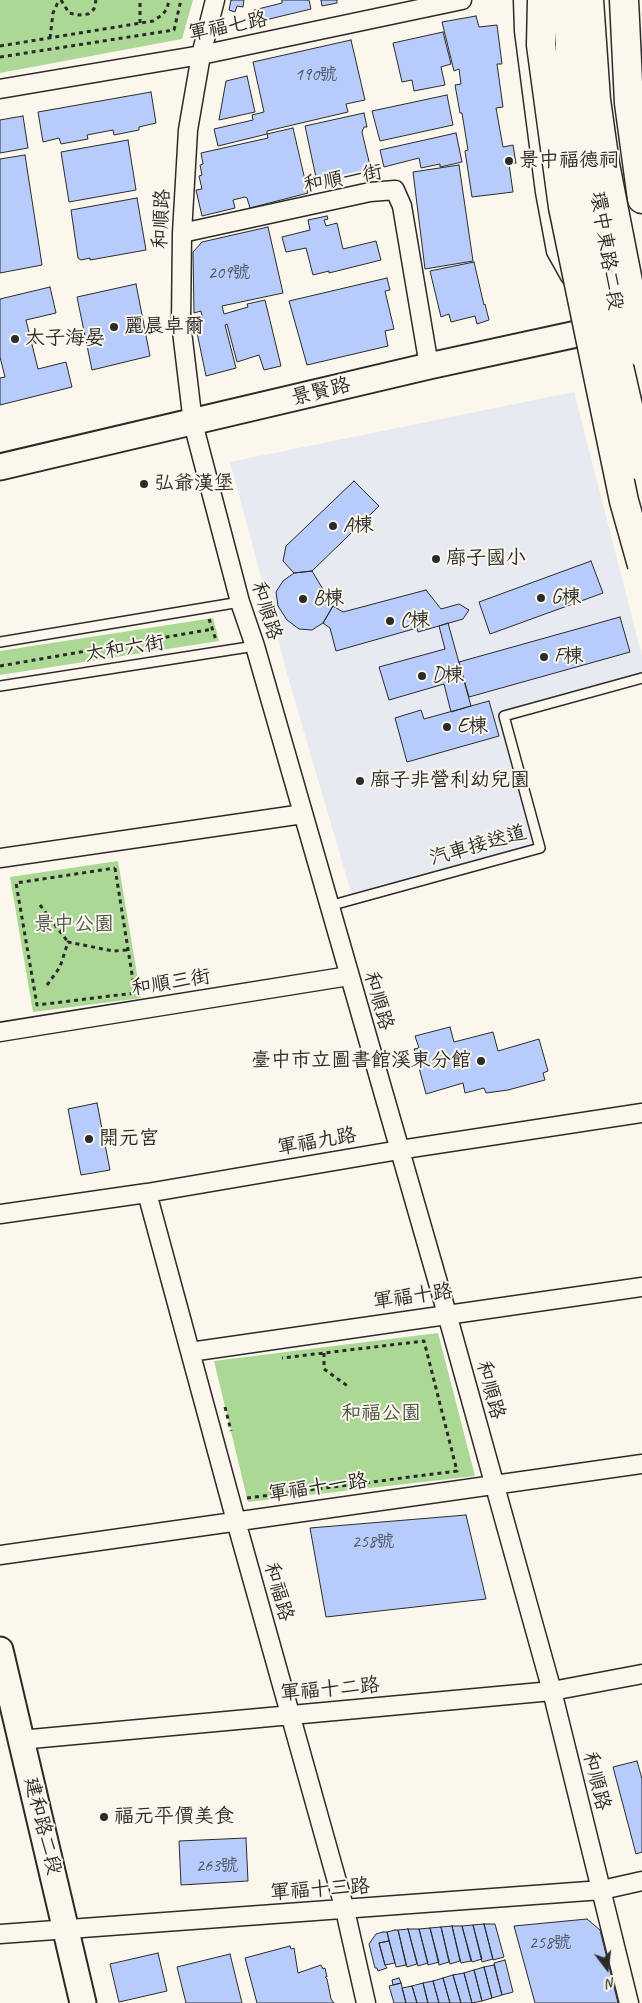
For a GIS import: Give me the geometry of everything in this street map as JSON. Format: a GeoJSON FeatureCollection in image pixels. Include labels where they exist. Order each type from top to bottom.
{"type":"FeatureCollection","features":[{"type":"Feature","properties":{"kind":"highway"},"geometry":{"type":"LineString","coordinates":[[542,0],[542,44],[563,207],[624,501],[642,564]]}},
{"type":"Feature","properties":{"kind":"highway"},"geometry":{"type":"LineString","coordinates":[[568,0],[572,99],[581,174],[596,266],[642,467]]}},
{"type":"Feature","properties":{"kind":"highway"},"geometry":{"type":"LineString","coordinates":[[589,0],[596,100],[605,164],[642,353]]}},
{"type":"Feature","properties":{"kind":"highway"},"geometry":{"type":"LineString","coordinates":[[624,0],[629,103],[642,199]]}},
{"type":"Feature","properties":{"kind":"street","name":"和順路"},"geometry":{"type":"LineString","coordinates":[[215,0],[201,54],[188,130],[182,233],[181,323],[193,423],[240,602],[255,646],[447,1314],[493,1485],[552,1691],[629,2003]]}},
{"type":"Feature","properties":{"kind":"street","name":"軍福七路"},"geometry":{"type":"LineString","coordinates":[[0,89],[201,54],[462,0]]}},
{"type":"Feature","properties":{"kind":"street","name":"環中東路二段"},"geometry":{"type":"LineString","coordinates":[[523,0],[524,31],[545,192],[556,251],[597,329]]}},
{"type":"Feature","properties":{"kind":"street","name":"環中東路二段"},"geometry":{"type":"LineString","coordinates":[[557,0],[564,129],[597,329],[642,517]]}},
{"type":"Feature","properties":{"kind":"street"},"geometry":{"type":"LineString","coordinates":[[632,0],[642,142]]}},
{"type":"Feature","properties":{"kind":"street","name":"和順一街"},"geometry":{"type":"LineString","coordinates":[[182,233],[370,192],[395,190],[402,206],[429,366]]}},
{"type":"Feature","properties":{"kind":"street","name":"景賢路"},"geometry":{"type":"LineString","coordinates":[[0,467],[429,366],[597,329],[642,322]]}},
{"type":"Feature","properties":{"kind":"street"},"geometry":{"type":"LineString","coordinates":[[0,858],[303,814]]}},
{"type":"Feature","properties":{"kind":"street","name":"和順三街"},"geometry":{"type":"LineString","coordinates":[[0,1032],[349,976]]}},
{"type":"Feature","properties":{"kind":"street","name":"軍福九路"},"geometry":{"type":"LineString","coordinates":[[0,1214],[147,1193],[399,1150],[642,1112]]}},
{"type":"Feature","properties":{"kind":"street","name":"和福路"},"geometry":{"type":"LineString","coordinates":[[147,1193],[236,1521],[345,1910],[366,2003]]}},
{"type":"Feature","properties":{"kind":"street","name":"軍福十路"},"geometry":{"type":"LineString","coordinates":[[190,1352],[642,1287]]}},
{"type":"Feature","properties":{"kind":"street","name":"軍福十一路"},"geometry":{"type":"LineString","coordinates":[[0,1555],[642,1464]]}},
{"type":"Feature","properties":{"kind":"street","name":"建和路二段"},"geometry":{"type":"LineString","coordinates":[[0,1650],[83,2003]]}},
{"type":"Feature","properties":{"kind":"street","name":"軍福十二路"},"geometry":{"type":"LineString","coordinates":[[20,1740],[552,1691],[642,1674]]}},
{"type":"Feature","properties":{"kind":"street","name":"軍福十三路"},"geometry":{"type":"LineString","coordinates":[[0,1934],[602,1890],[642,1881]]}},
{"type":"Feature","properties":{"kind":"lane","name":"太和六街"},"geometry":{"type":"LineString","coordinates":[[0,642],[240,602]]}},
{"type":"Feature","properties":{"kind":"lane","name":"太和六街"},"geometry":{"type":"LineString","coordinates":[[0,686],[255,646]]}},
{"type":"Feature","properties":{"kind":"lane","name":"汽車接送道"},"geometry":{"type":"LineString","coordinates":[[329,906],[540,848],[504,716],[642,678]]}},
{"type":"Feature","properties":{"kind":"path"},"geometry":{"type":"LineString","coordinates":[[50,38],[53,13],[60,0],[69,13],[79,15],[88,14],[94,9],[96,0]]}},
{"type":"Feature","properties":{"kind":"path"},"geometry":{"type":"LineString","coordinates":[[140,0],[140,23]]}},
{"type":"Feature","properties":{"kind":"path"},"geometry":{"type":"LineString","coordinates":[[0,46],[153,20],[162,16],[167,9],[169,0]]}},
{"type":"Feature","properties":{"kind":"path"},"geometry":{"type":"LineString","coordinates":[[0,57],[174,30],[181,0]]}},
{"type":"Feature","properties":{"kind":"path"},"geometry":{"type":"LineString","coordinates":[[209,619],[216,640]]}},
{"type":"Feature","properties":{"kind":"path"},"geometry":{"type":"LineString","coordinates":[[0,666],[213,629]]}},
{"type":"Feature","properties":{"kind":"path"},"geometry":{"type":"LineString","coordinates":[[115,868],[128,950],[135,993],[37,1005],[16,883],[115,868]]}},
{"type":"Feature","properties":{"kind":"path"},"geometry":{"type":"LineString","coordinates":[[40,905],[68,942],[113,951],[128,950]]}},
{"type":"Feature","properties":{"kind":"path"},"geometry":{"type":"LineString","coordinates":[[47,985],[60,967],[68,942]]}},
{"type":"Feature","properties":{"kind":"path"},"geometry":{"type":"LineString","coordinates":[[323,1332],[324,1369],[349,1387]]}},
{"type":"Feature","properties":{"kind":"path"},"geometry":{"type":"LineString","coordinates":[[245,1490],[247,1499],[457,1471],[424,1341],[282,1358]]}},
{"type":"Feature","properties":{"kind":"path"},"geometry":{"type":"LineString","coordinates":[[225,1407],[232,1435]]}},
{"type":"Feature","properties":{"kind":"shaded area","name":"廍子國小"},"geometry":{"type":"Polygon","coordinates":[[[574,392],[642,656],[642,678],[504,716],[540,848],[353,899],[290,684],[230,462],[574,392]]]}},
{"type":"Feature","properties":{"kind":"green space"},"geometry":{"type":"Polygon","coordinates":[[[0,0],[193,0],[182,39],[0,73],[0,0]]]}},
{"type":"Feature","properties":{"kind":"green space"},"geometry":{"type":"Polygon","coordinates":[[[213,618],[219,641],[0,675],[0,651],[213,618]]]}},
{"type":"Feature","properties":{"kind":"green space","name":"景中公園"},"geometry":{"type":"Polygon","coordinates":[[[118,861],[141,998],[33,1012],[10,877],[118,861]]]}},
{"type":"Feature","properties":{"kind":"green space","name":"和福公園"},"geometry":{"type":"Polygon","coordinates":[[[438,1333],[475,1476],[248,1502],[214,1361],[438,1333]]]}},
{"type":"Feature","properties":{"kind":"building"},"geometry":{"type":"Polygon","coordinates":[[[231,0],[244,0],[243,7],[237,6],[235,12],[229,10],[231,0]]]}},
{"type":"Feature","properties":{"kind":"building"},"geometry":{"type":"Polygon","coordinates":[[[282,0],[309,0],[311,9],[257,22],[254,10],[282,3],[282,0]]]}},
{"type":"Feature","properties":{"kind":"building"},"geometry":{"type":"Polygon","coordinates":[[[321,0],[337,0],[337,3],[322,6],[321,0]]]}},
{"type":"Feature","properties":{"kind":"building"},"geometry":{"type":"Polygon","coordinates":[[[476,16],[479,27],[497,25],[502,64],[497,64],[503,107],[496,108],[503,147],[513,145],[516,163],[509,164],[513,192],[472,197],[465,151],[468,150],[455,85],[461,84],[459,69],[454,71],[442,22],[476,16]]]}},
{"type":"Feature","properties":{"kind":"building"},"geometry":{"type":"Polygon","coordinates":[[[443,32],[451,64],[441,67],[445,85],[414,91],[412,80],[402,82],[393,43],[443,32]]]}},
{"type":"Feature","properties":{"kind":"building"},"geometry":{"type":"Polygon","coordinates":[[[351,40],[365,100],[346,104],[348,112],[267,131],[267,134],[218,146],[214,129],[253,120],[252,115],[264,112],[253,62],[351,40]]]}},
{"type":"Feature","properties":{"kind":"building"},"geometry":{"type":"Polygon","coordinates":[[[247,76],[255,112],[219,120],[226,81],[247,76]]]}},
{"type":"Feature","properties":{"kind":"building"},"geometry":{"type":"Polygon","coordinates":[[[151,92],[156,123],[139,127],[139,130],[114,135],[113,130],[87,135],[88,139],[61,144],[59,138],[43,142],[38,112],[151,92]]]}},
{"type":"Feature","properties":{"kind":"building"},"geometry":{"type":"Polygon","coordinates":[[[447,95],[453,125],[380,141],[372,111],[447,95]]]}},
{"type":"Feature","properties":{"kind":"building"},"geometry":{"type":"Polygon","coordinates":[[[364,113],[367,127],[364,127],[362,132],[371,170],[317,182],[305,126],[364,113]]]}},
{"type":"Feature","properties":{"kind":"building"},"geometry":{"type":"Polygon","coordinates":[[[23,116],[28,148],[0,153],[0,120],[23,116]]]}},
{"type":"Feature","properties":{"kind":"building"},"geometry":{"type":"Polygon","coordinates":[[[293,128],[308,193],[250,208],[245,197],[233,200],[235,208],[202,216],[196,190],[202,189],[199,176],[202,175],[200,165],[203,164],[201,153],[268,138],[267,134],[293,128]]]}},
{"type":"Feature","properties":{"kind":"building"},"geometry":{"type":"Polygon","coordinates":[[[456,133],[462,162],[440,167],[440,164],[421,168],[419,158],[384,167],[380,150],[456,133]]]}},
{"type":"Feature","properties":{"kind":"building"},"geometry":{"type":"Polygon","coordinates":[[[128,140],[136,190],[69,202],[61,152],[128,140]]]}},
{"type":"Feature","properties":{"kind":"building"},"geometry":{"type":"Polygon","coordinates":[[[25,155],[42,265],[0,273],[0,159],[25,155]]]}},
{"type":"Feature","properties":{"kind":"building"},"geometry":{"type":"Polygon","coordinates":[[[459,165],[473,261],[425,269],[413,172],[459,165]]]}},
{"type":"Feature","properties":{"kind":"building"},"geometry":{"type":"Polygon","coordinates":[[[137,198],[146,250],[90,260],[90,258],[81,260],[78,258],[71,210],[137,198]]]}},
{"type":"Feature","properties":{"kind":"building"},"geometry":{"type":"Polygon","coordinates":[[[327,216],[328,219],[324,220],[326,226],[337,223],[343,249],[376,241],[381,260],[313,275],[306,248],[286,252],[282,237],[310,230],[308,220],[327,216]]]}},
{"type":"Feature","properties":{"kind":"building"},"geometry":{"type":"Polygon","coordinates":[[[268,227],[283,293],[222,306],[224,314],[248,307],[247,304],[265,300],[281,366],[264,370],[259,355],[237,362],[227,324],[225,325],[236,368],[206,376],[195,323],[203,321],[201,311],[194,313],[193,252],[202,242],[268,227]]]}},
{"type":"Feature","properties":{"kind":"building"},"geometry":{"type":"Polygon","coordinates":[[[474,262],[489,320],[477,324],[475,316],[451,322],[449,314],[441,317],[430,271],[474,262]]]}},
{"type":"Feature","properties":{"kind":"building"},"geometry":{"type":"Polygon","coordinates":[[[387,278],[390,290],[385,291],[394,329],[385,331],[388,346],[307,365],[289,301],[387,278]]]}},
{"type":"Feature","properties":{"kind":"building","name":"麗晨卓爾"},"geometry":{"type":"Polygon","coordinates":[[[136,284],[150,356],[92,370],[77,297],[136,284]]]}},
{"type":"Feature","properties":{"kind":"building","name":"太子海晏"},"geometry":{"type":"Polygon","coordinates":[[[50,287],[56,313],[26,320],[38,369],[66,362],[72,387],[0,405],[0,378],[5,377],[0,357],[0,299],[50,287]]]}},
{"type":"Feature","properties":{"kind":"building","name":"A棟"},"geometry":{"type":"Polygon","coordinates":[[[354,481],[379,506],[312,571],[294,573],[283,561],[286,546],[354,481]]]}},
{"type":"Feature","properties":{"kind":"building","name":"G棟"},"geometry":{"type":"Polygon","coordinates":[[[591,561],[603,593],[490,634],[479,602],[591,561]]]}},
{"type":"Feature","properties":{"kind":"building","name":"B棟"},"geometry":{"type":"Polygon","coordinates":[[[312,571],[333,606],[323,623],[312,630],[299,629],[287,620],[278,606],[276,592],[283,581],[294,573],[312,571]]]}},
{"type":"Feature","properties":{"kind":"building","name":"C棟"},"geometry":{"type":"Polygon","coordinates":[[[426,590],[441,609],[459,604],[469,610],[463,619],[418,632],[417,628],[336,651],[330,628],[323,623],[333,606],[343,612],[426,590]]]}},
{"type":"Feature","properties":{"kind":"building","name":"F棟"},"geometry":{"type":"Polygon","coordinates":[[[620,617],[630,652],[469,697],[459,662],[620,617]]]}},
{"type":"Feature","properties":{"kind":"building","name":"D棟"},"geometry":{"type":"Polygon","coordinates":[[[448,623],[471,706],[451,712],[444,684],[389,700],[379,667],[445,649],[439,626],[448,623]]]}},
{"type":"Feature","properties":{"kind":"building","name":"E棟"},"geometry":{"type":"Polygon","coordinates":[[[489,701],[499,736],[407,762],[395,718],[421,710],[424,719],[489,701]]]}},
{"type":"Feature","properties":{"kind":"building","name":"臺中市立圖書館溪東分館"},"geometry":{"type":"Polygon","coordinates":[[[450,1027],[454,1042],[493,1032],[498,1051],[539,1039],[548,1071],[543,1073],[545,1080],[508,1090],[486,1093],[484,1088],[465,1093],[463,1083],[426,1094],[414,1049],[419,1048],[415,1036],[450,1027]]]}},
{"type":"Feature","properties":{"kind":"building","name":"開元宮"},"geometry":{"type":"Polygon","coordinates":[[[97,1103],[110,1170],[81,1175],[68,1109],[97,1103]]]}},
{"type":"Feature","properties":{"kind":"building"},"geometry":{"type":"Polygon","coordinates":[[[466,1515],[486,1599],[326,1617],[310,1528],[466,1515]]]}},
{"type":"Feature","properties":{"kind":"building"},"geometry":{"type":"Polygon","coordinates":[[[637,1761],[642,1779],[642,1852],[636,1854],[613,1767],[637,1761]]]}},
{"type":"Feature","properties":{"kind":"building"},"geometry":{"type":"Polygon","coordinates":[[[246,1838],[248,1881],[181,1885],[179,1841],[246,1838]]]}},
{"type":"Feature","properties":{"kind":"building"},"geometry":{"type":"Polygon","coordinates":[[[587,1919],[600,1930],[618,2003],[535,2003],[514,1926],[587,1919]]]}},
{"type":"Feature","properties":{"kind":"building"},"geometry":{"type":"Polygon","coordinates":[[[484,1924],[493,1959],[482,1962],[473,1925],[484,1924]]]}},
{"type":"Feature","properties":{"kind":"building"},"geometry":{"type":"Polygon","coordinates":[[[484,1924],[495,1924],[504,1957],[493,1960],[484,1924]]]}},
{"type":"Feature","properties":{"kind":"building"},"geometry":{"type":"Polygon","coordinates":[[[473,1925],[482,1959],[472,1962],[462,1926],[473,1925]]]}},
{"type":"Feature","properties":{"kind":"building"},"geometry":{"type":"Polygon","coordinates":[[[452,1926],[460,1961],[450,1964],[441,1927],[452,1926]]]}},
{"type":"Feature","properties":{"kind":"building"},"geometry":{"type":"Polygon","coordinates":[[[452,1926],[462,1926],[471,1961],[461,1963],[452,1926]]]}},
{"type":"Feature","properties":{"kind":"building"},"geometry":{"type":"Polygon","coordinates":[[[441,1927],[449,1962],[439,1965],[430,1928],[441,1927]]]}},
{"type":"Feature","properties":{"kind":"building"},"geometry":{"type":"Polygon","coordinates":[[[430,1928],[439,1962],[428,1965],[419,1929],[430,1928]]]}},
{"type":"Feature","properties":{"kind":"building"},"geometry":{"type":"Polygon","coordinates":[[[408,1929],[417,1964],[407,1967],[398,1930],[408,1929]]]}},
{"type":"Feature","properties":{"kind":"building"},"geometry":{"type":"Polygon","coordinates":[[[408,1929],[419,1929],[428,1963],[418,1966],[408,1929]]]}},
{"type":"Feature","properties":{"kind":"building"},"geometry":{"type":"Polygon","coordinates":[[[398,1930],[406,1965],[396,1967],[387,1932],[398,1930]]]}},
{"type":"Feature","properties":{"kind":"building"},"geometry":{"type":"Polygon","coordinates":[[[387,1932],[389,1941],[379,1943],[387,1968],[378,1971],[375,1968],[369,1944],[376,1934],[387,1932]]]}},
{"type":"Feature","properties":{"kind":"building"},"geometry":{"type":"Polygon","coordinates":[[[389,1941],[395,1963],[385,1965],[379,1943],[389,1941]]]}},
{"type":"Feature","properties":{"kind":"building"},"geometry":{"type":"Polygon","coordinates":[[[290,1946],[291,1949],[294,1948],[298,1973],[321,1965],[323,1969],[325,1968],[327,1977],[325,1977],[331,1999],[334,2003],[257,2003],[245,1958],[290,1946]]]}},
{"type":"Feature","properties":{"kind":"building"},"geometry":{"type":"Polygon","coordinates":[[[158,1953],[167,1991],[119,2002],[110,1964],[158,1953]]]}},
{"type":"Feature","properties":{"kind":"building"},"geometry":{"type":"Polygon","coordinates":[[[230,1954],[242,2003],[186,2003],[177,1967],[230,1954]]]}},
{"type":"Feature","properties":{"kind":"building"},"geometry":{"type":"Polygon","coordinates":[[[505,1960],[513,1992],[502,1995],[494,1963],[505,1960]]]}},
{"type":"Feature","properties":{"kind":"building"},"geometry":{"type":"Polygon","coordinates":[[[494,1965],[502,1995],[492,1998],[484,1967],[494,1965]]]}},
{"type":"Feature","properties":{"kind":"building"},"geometry":{"type":"Polygon","coordinates":[[[484,1967],[492,1998],[482,2001],[474,1970],[484,1967]]]}},
{"type":"Feature","properties":{"kind":"building"},"geometry":{"type":"Polygon","coordinates":[[[474,1970],[482,2001],[472,2003],[464,1973],[474,1970]]]}},
{"type":"Feature","properties":{"kind":"building"},"geometry":{"type":"Polygon","coordinates":[[[464,1973],[472,2003],[461,2003],[453,1975],[464,1973]]]}},
{"type":"Feature","properties":{"kind":"building"},"geometry":{"type":"Polygon","coordinates":[[[453,1975],[461,2003],[450,2003],[443,1978],[453,1975]]]}},
{"type":"Feature","properties":{"kind":"building"},"geometry":{"type":"Polygon","coordinates":[[[399,1978],[401,1983],[393,1985],[392,1980],[399,1978]]]}},
{"type":"Feature","properties":{"kind":"building"},"geometry":{"type":"Polygon","coordinates":[[[443,1978],[450,2003],[439,2003],[433,1981],[443,1978]]]}},
{"type":"Feature","properties":{"kind":"building"},"geometry":{"type":"Polygon","coordinates":[[[433,1981],[439,2003],[428,2003],[423,1983],[433,1981]]]}},
{"type":"Feature","properties":{"kind":"building"},"geometry":{"type":"Polygon","coordinates":[[[401,1983],[406,2003],[394,2003],[389,1986],[401,1983]]]}},
{"type":"Feature","properties":{"kind":"building"},"geometry":{"type":"Polygon","coordinates":[[[423,1983],[428,2003],[417,2003],[412,1986],[423,1983]]]}},
{"type":"Feature","properties":{"kind":"building"},"geometry":{"type":"Polygon","coordinates":[[[412,1986],[417,2003],[406,2003],[402,1988],[412,1986]]]}},
{"type":"Feature","properties":{"kind":"place","name":"景中福德祠"},"geometry":{"type":"Point","coordinates":[509,161]}},
{"type":"Feature","properties":{"kind":"place","name":"麗晨卓爾"},"geometry":{"type":"Point","coordinates":[114,327]}},
{"type":"Feature","properties":{"kind":"place","name":"太子海晏"},"geometry":{"type":"Point","coordinates":[15,339]}},
{"type":"Feature","properties":{"kind":"place","name":"弘爺漢堡"},"geometry":{"type":"Point","coordinates":[144,484]}},
{"type":"Feature","properties":{"kind":"place","name":"A棟"},"geometry":{"type":"Point","coordinates":[333,526]}},
{"type":"Feature","properties":{"kind":"place","name":"廍子國小"},"geometry":{"type":"Point","coordinates":[436,559]}},
{"type":"Feature","properties":{"kind":"place","name":"G棟"},"geometry":{"type":"Point","coordinates":[541,598]}},
{"type":"Feature","properties":{"kind":"place","name":"B棟"},"geometry":{"type":"Point","coordinates":[303,599]}},
{"type":"Feature","properties":{"kind":"place","name":"C棟"},"geometry":{"type":"Point","coordinates":[390,621]}},
{"type":"Feature","properties":{"kind":"place","name":"F棟"},"geometry":{"type":"Point","coordinates":[544,657]}},
{"type":"Feature","properties":{"kind":"place","name":"D棟"},"geometry":{"type":"Point","coordinates":[422,676]}},
{"type":"Feature","properties":{"kind":"place","name":"E棟"},"geometry":{"type":"Point","coordinates":[447,727]}},
{"type":"Feature","properties":{"kind":"place","name":"廍子非營利幼兒園"},"geometry":{"type":"Point","coordinates":[360,781]}},
{"type":"Feature","properties":{"kind":"place","name":"臺中市立圖書館溪東分館"},"geometry":{"type":"Point","coordinates":[481,1061]}},
{"type":"Feature","properties":{"kind":"place","name":"開元宮"},"geometry":{"type":"Point","coordinates":[89,1139]}},
{"type":"Feature","properties":{"kind":"place","name":"福元平價美食"},"geometry":{"type":"Point","coordinates":[104,1817]}}]}
